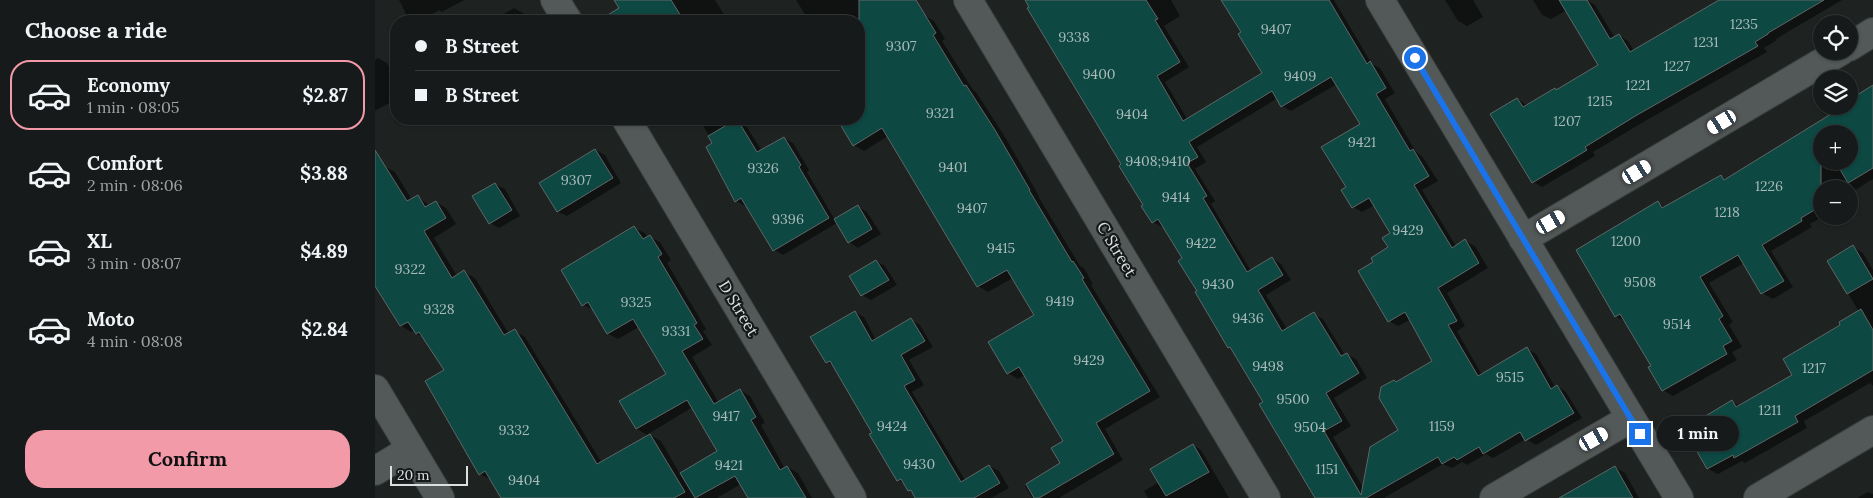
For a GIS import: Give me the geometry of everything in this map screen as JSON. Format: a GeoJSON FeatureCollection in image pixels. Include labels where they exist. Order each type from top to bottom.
{"type":"FeatureCollection","features":[{"type":"Feature","properties":{"kind":"street"},"geometry":{"type":"LineString","coordinates":[[555,0],[564,15]]}},
{"type":"Feature","properties":{"kind":"street","name":"C Street"},"geometry":{"type":"LineString","coordinates":[[968,0],[1266,498]]}},
{"type":"Feature","properties":{"kind":"street"},"geometry":{"type":"LineString","coordinates":[[1380,0],[1679,498]]}},
{"type":"Feature","properties":{"kind":"street"},"geometry":{"type":"LineString","coordinates":[[1858,41],[1873,32]]}},
{"type":"Feature","properties":{"kind":"street"},"geometry":{"type":"LineString","coordinates":[[1523,239],[1826,60]]}},
{"type":"Feature","properties":{"kind":"street","name":"D Street"},"geometry":{"type":"LineString","coordinates":[[630,125],[852,498]]}},
{"type":"Feature","properties":{"kind":"street"},"geometry":{"type":"LineString","coordinates":[[375,389],[440,498]]}},
{"type":"Feature","properties":{"kind":"street"},"geometry":{"type":"LineString","coordinates":[[1494,498],[1631,418]]}},
{"type":"Feature","properties":{"kind":"street"},"geometry":{"type":"LineString","coordinates":[[1758,498],[1873,430]]}},
{"type":"Feature","properties":{"kind":"street"},"geometry":{"type":"LineString","coordinates":[[375,471],[411,449]]}},
{"type":"Feature","properties":{"kind":"building"},"geometry":{"type":"Polygon","coordinates":[[[614,0],[671,0],[680,15],[608,15],[619,8],[614,0]]]}},
{"type":"Feature","properties":{"kind":"building"},"geometry":{"type":"Polygon","coordinates":[[[859,0],[916,0],[936,33],[933,35],[964,86],[966,85],[995,130],[1150,391],[1096,423],[1114,454],[1039,498],[1034,498],[1026,484],[1060,463],[1051,448],[1063,441],[1019,367],[1007,374],[988,342],[1034,315],[1007,270],[977,287],[882,128],[853,146],[841,125],[865,125],[865,15],[859,15],[859,0]]]}},
{"type":"Feature","properties":{"kind":"building"},"geometry":{"type":"Polygon","coordinates":[[[1025,0],[1146,0],[1158,19],[1155,20],[1180,62],[1157,76],[1183,121],[1262,73],[1238,34],[1241,32],[1221,0],[1329,0],[1367,64],[1370,61],[1386,88],[1376,94],[1410,151],[1413,149],[1429,176],[1414,185],[1452,248],[1465,239],[1479,263],[1438,288],[1457,321],[1448,325],[1478,376],[1527,347],[1551,389],[1557,385],[1574,413],[1525,441],[1520,432],[1483,454],[1479,447],[1457,460],[1454,457],[1442,464],[1438,457],[1366,498],[1315,498],[1259,404],[1263,402],[1195,292],[1197,291],[1178,261],[1182,258],[1158,219],[1152,223],[1141,206],[1143,205],[1119,166],[1121,164],[1027,8],[1029,7],[1025,0]],[[1331,77],[1281,107],[1272,91],[1189,142],[1198,157],[1187,163],[1207,196],[1203,198],[1247,272],[1272,257],[1283,275],[1258,290],[1282,331],[1314,312],[1341,356],[1347,353],[1359,373],[1326,393],[1342,421],[1324,431],[1361,495],[1370,447],[1398,430],[1379,398],[1381,387],[1394,380],[1396,382],[1432,361],[1405,312],[1388,322],[1358,271],[1373,262],[1371,258],[1388,247],[1382,238],[1390,233],[1369,198],[1352,208],[1341,190],[1346,187],[1321,147],[1360,124],[1331,77]]]}},
{"type":"Feature","properties":{"kind":"building"},"geometry":{"type":"Polygon","coordinates":[[[1559,0],[1587,0],[1610,39],[1619,34],[1630,52],[1719,0],[1824,0],[1755,42],[1758,46],[1637,115],[1585,147],[1587,150],[1532,183],[1490,114],[1517,98],[1523,107],[1598,65],[1559,0]]]}},
{"type":"Feature","properties":{"kind":"building"},"geometry":{"type":"Polygon","coordinates":[[[1873,85],[1873,168],[1853,180],[1846,180],[1840,170],[1858,170],[1858,125],[1813,125],[1829,115],[1858,115],[1858,94],[1873,85]]]}},
{"type":"Feature","properties":{"kind":"building"},"geometry":{"type":"Polygon","coordinates":[[[727,125],[741,125],[757,152],[784,137],[829,218],[773,251],[741,198],[735,202],[706,147],[712,143],[708,136],[727,125]]]}},
{"type":"Feature","properties":{"kind":"building"},"geometry":{"type":"Polygon","coordinates":[[[1813,125],[1813,170],[1821,170],[1821,180],[1813,180],[1813,211],[1801,218],[1802,221],[1762,245],[1784,281],[1761,294],[1738,255],[1700,277],[1723,316],[1719,319],[1732,341],[1723,346],[1727,354],[1662,391],[1648,367],[1651,366],[1620,314],[1615,317],[1576,250],[1658,201],[1662,208],[1721,175],[1724,180],[1813,125]]]}},
{"type":"Feature","properties":{"kind":"building"},"geometry":{"type":"Polygon","coordinates":[[[595,149],[613,178],[557,212],[539,183],[595,149]]]}},
{"type":"Feature","properties":{"kind":"building"},"geometry":{"type":"Polygon","coordinates":[[[375,150],[407,201],[418,195],[425,207],[436,201],[446,218],[424,231],[452,278],[464,270],[504,335],[515,329],[597,464],[650,434],[685,492],[674,498],[501,498],[485,471],[479,475],[425,381],[444,370],[419,332],[416,334],[408,322],[400,326],[375,286],[375,150]]]}},
{"type":"Feature","properties":{"kind":"building"},"geometry":{"type":"Polygon","coordinates":[[[495,183],[512,210],[489,224],[472,196],[495,183]]]}},
{"type":"Feature","properties":{"kind":"building"},"geometry":{"type":"Polygon","coordinates":[[[858,205],[872,229],[848,243],[834,219],[858,205]]]}},
{"type":"Feature","properties":{"kind":"building"},"geometry":{"type":"Polygon","coordinates":[[[634,226],[643,239],[650,235],[662,254],[658,257],[697,323],[694,325],[703,339],[682,351],[714,404],[740,389],[756,417],[751,420],[780,470],[787,466],[806,498],[748,498],[735,476],[695,498],[680,473],[717,451],[687,400],[636,429],[619,401],[666,374],[633,319],[607,334],[588,302],[582,306],[561,270],[634,226]]]}},
{"type":"Feature","properties":{"kind":"building"},"geometry":{"type":"Polygon","coordinates":[[[1853,245],[1873,279],[1847,294],[1827,261],[1853,245]]]}},
{"type":"Feature","properties":{"kind":"building"},"geometry":{"type":"Polygon","coordinates":[[[876,260],[889,280],[861,296],[849,276],[876,260]]]}},
{"type":"Feature","properties":{"kind":"building"},"geometry":{"type":"Polygon","coordinates":[[[1861,309],[1873,330],[1873,370],[1795,416],[1798,422],[1734,458],[1733,455],[1707,469],[1684,429],[1732,400],[1736,407],[1792,375],[1783,359],[1840,325],[1839,322],[1861,309]]]}},
{"type":"Feature","properties":{"kind":"building"},"geometry":{"type":"Polygon","coordinates":[[[855,311],[872,341],[911,318],[925,341],[901,355],[915,380],[904,386],[961,482],[989,465],[1000,483],[974,498],[915,498],[911,490],[908,491],[901,479],[897,481],[869,434],[872,433],[830,361],[826,363],[810,337],[855,311]]]}},
{"type":"Feature","properties":{"kind":"building"},"geometry":{"type":"Polygon","coordinates":[[[1193,444],[1209,472],[1166,496],[1150,469],[1193,444]]]}},
{"type":"Feature","properties":{"kind":"building"},"geometry":{"type":"Polygon","coordinates":[[[1615,466],[1633,498],[1559,498],[1615,466]]]}},
{"type":"Feature","properties":{"kind":"route"},"geometry":{"type":"LineString","coordinates":[[1415,58],[1640,434]]}}]}
